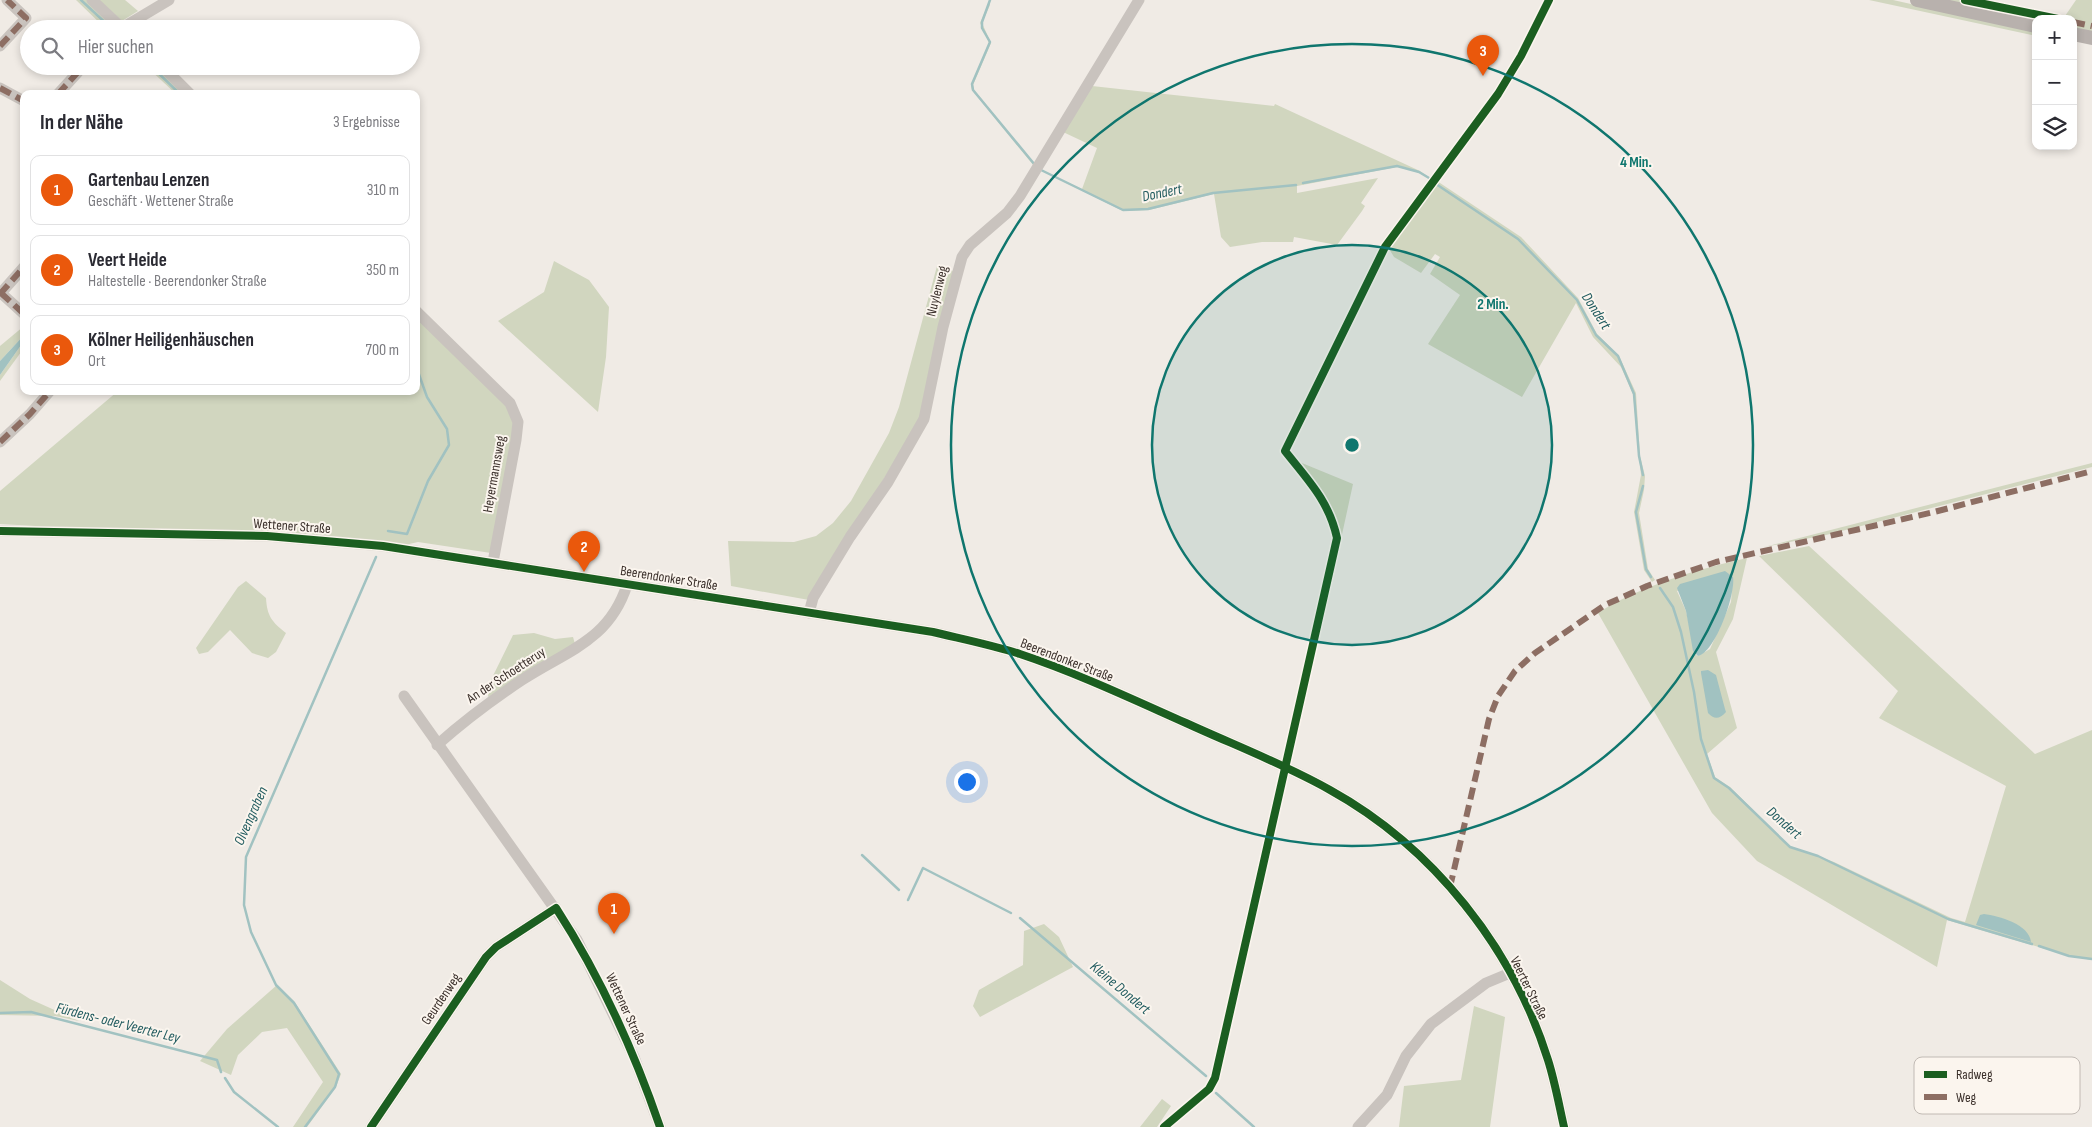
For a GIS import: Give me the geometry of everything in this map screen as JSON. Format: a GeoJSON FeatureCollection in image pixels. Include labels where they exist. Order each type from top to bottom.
{"type":"FeatureCollection","features":[{"type":"Feature","properties":{"kind":"main road"},"geometry":{"type":"LineString","coordinates":[[1917,0],[2032,25]]}},
{"type":"Feature","properties":{"kind":"main road"},"geometry":{"type":"LineString","coordinates":[[2077,35],[2092,38]]}},
{"type":"Feature","properties":{"kind":"street"},"geometry":{"type":"LineString","coordinates":[[7,0],[26,18],[24,20]]}},
{"type":"Feature","properties":{"kind":"street"},"geometry":{"type":"LineString","coordinates":[[92,0],[113,20]]}},
{"type":"Feature","properties":{"kind":"street"},"geometry":{"type":"LineString","coordinates":[[135,20],[169,0]]}},
{"type":"Feature","properties":{"kind":"street","name":"Nuylenweg"},"geometry":{"type":"LineString","coordinates":[[810,613],[813,598],[850,537],[888,482],[924,419],[943,327],[962,257],[970,245],[1007,213],[1020,196],[1139,0]]}},
{"type":"Feature","properties":{"kind":"street"},"geometry":{"type":"LineString","coordinates":[[0,46],[20,24]]}},
{"type":"Feature","properties":{"kind":"street"},"geometry":{"type":"LineString","coordinates":[[62,90],[75,75]]}},
{"type":"Feature","properties":{"kind":"street"},"geometry":{"type":"LineString","coordinates":[[171,75],[186,90]]}},
{"type":"Feature","properties":{"kind":"street"},"geometry":{"type":"LineString","coordinates":[[0,88],[20,99]]}},
{"type":"Feature","properties":{"kind":"street"},"geometry":{"type":"LineString","coordinates":[[20,272],[0,294],[20,311]]}},
{"type":"Feature","properties":{"kind":"street","name":"Heyermannsweg"},"geometry":{"type":"LineString","coordinates":[[420,315],[485,376],[515,411],[518,422],[516,440],[492,562]]}},
{"type":"Feature","properties":{"kind":"street"},"geometry":{"type":"LineString","coordinates":[[0,442],[30,414],[47,395]]}},
{"type":"Feature","properties":{"kind":"street","name":"Wettener Straße"},"geometry":{"type":"LineString","coordinates":[[0,531],[267,536],[383,546],[580,576]]}},
{"type":"Feature","properties":{"kind":"street","name":"Beerendonker Straße"},"geometry":{"type":"LineString","coordinates":[[580,576],[627,585],[933,632],[1019,654],[1064,670],[1286,768],[1330,790],[1395,835],[1440,876]]}},
{"type":"Feature","properties":{"kind":"street","name":"An der Schoetteruy"},"geometry":{"type":"LineString","coordinates":[[437,745],[476,711],[594,636],[612,618],[621,604],[627,585]]}},
{"type":"Feature","properties":{"kind":"street"},"geometry":{"type":"LineString","coordinates":[[404,696],[437,745]]}},
{"type":"Feature","properties":{"kind":"street","name":"Wettener Straße"},"geometry":{"type":"LineString","coordinates":[[437,745],[556,908],[577,940],[634,1057],[660,1127]]}},
{"type":"Feature","properties":{"kind":"street","name":"Veerter Straße"},"geometry":{"type":"LineString","coordinates":[[1440,876],[1474,916],[1510,973],[1548,1060],[1564,1127]]}},
{"type":"Feature","properties":{"kind":"street","name":"Geurdenweg"},"geometry":{"type":"LineString","coordinates":[[370,1127],[486,957],[496,947],[556,908]]}},
{"type":"Feature","properties":{"kind":"street","name":"Veerter Straße"},"geometry":{"type":"LineString","coordinates":[[1358,1127],[1387,1095],[1406,1056],[1431,1024],[1486,983],[1510,973]]}},
{"type":"Feature","properties":{"kind":"green space"},"geometry":{"type":"Polygon","coordinates":[[[76,0],[87,0],[108,20],[97,20],[76,0]]]}},
{"type":"Feature","properties":{"kind":"green space"},"geometry":{"type":"Polygon","coordinates":[[[99,0],[125,0],[138,11],[121,20],[99,0]]]}},
{"type":"Feature","properties":{"kind":"green space"},"geometry":{"type":"Polygon","coordinates":[[[990,0],[990,5],[982,23],[991,43],[973,85],[974,90],[1035,164],[1034,166],[972,90],[971,85],[989,43],[980,23],[990,0]]]}},
{"type":"Feature","properties":{"kind":"green space"},"geometry":{"type":"Polygon","coordinates":[[[1869,0],[1893,0],[2032,31],[2032,35],[1869,0]]]}},
{"type":"Feature","properties":{"kind":"green space"},"geometry":{"type":"Polygon","coordinates":[[[1938,0],[1982,0],[2060,15],[2032,15],[2032,21],[1938,0]]]}},
{"type":"Feature","properties":{"kind":"green space"},"geometry":{"type":"Polygon","coordinates":[[[2076,0],[2092,0],[2092,34],[2077,31],[2077,15],[2066,15],[2076,0]]]}},
{"type":"Feature","properties":{"kind":"green space"},"geometry":{"type":"Polygon","coordinates":[[[156,75],[166,75],[182,90],[172,90],[156,75]]]}},
{"type":"Feature","properties":{"kind":"green space"},"geometry":{"type":"Polygon","coordinates":[[[1092,86],[1274,106],[1275,104],[1420,171],[1430,178],[1408,168],[1397,167],[1297,186],[1297,193],[1378,178],[1361,203],[1365,206],[1362,211],[1337,245],[1294,237],[1293,242],[1262,242],[1230,247],[1221,237],[1214,194],[1149,210],[1123,211],[1040,170],[1082,189],[1097,148],[1063,132],[1092,86]]]}},
{"type":"Feature","properties":{"kind":"green space"},"geometry":{"type":"Polygon","coordinates":[[[1437,181],[1521,237],[1578,298],[1597,334],[1619,356],[1636,393],[1640,456],[1645,476],[1639,513],[1648,569],[1655,580],[1652,582],[1644,570],[1634,512],[1641,475],[1633,394],[1621,367],[1593,337],[1576,303],[1522,397],[1428,344],[1460,295],[1430,274],[1440,257],[1435,254],[1421,273],[1394,257],[1388,247],[1437,181]]]}},
{"type":"Feature","properties":{"kind":"green space"},"geometry":{"type":"Polygon","coordinates":[[[554,261],[589,280],[609,307],[606,357],[598,412],[498,321],[544,292],[554,261]]]}},
{"type":"Feature","properties":{"kind":"green space"},"geometry":{"type":"Polygon","coordinates":[[[937,266],[953,271],[922,417],[809,600],[731,586],[728,541],[794,542],[816,536],[833,523],[851,501],[889,433],[899,407],[937,266]]]}},
{"type":"Feature","properties":{"kind":"green space"},"geometry":{"type":"Polygon","coordinates":[[[420,321],[507,404],[514,423],[491,553],[418,542],[383,550],[281,540],[0,524],[0,491],[113,395],[420,395],[420,321]]]}},
{"type":"Feature","properties":{"kind":"green space"},"geometry":{"type":"Polygon","coordinates":[[[20,329],[20,339],[0,361],[0,346],[20,329]]]}},
{"type":"Feature","properties":{"kind":"green space"},"geometry":{"type":"Polygon","coordinates":[[[20,347],[20,354],[0,381],[0,375],[20,347]]]}},
{"type":"Feature","properties":{"kind":"green space"},"geometry":{"type":"Polygon","coordinates":[[[1297,461],[1353,484],[1338,553],[1338,538],[1332,513],[1321,493],[1297,461]]]}},
{"type":"Feature","properties":{"kind":"green space"},"geometry":{"type":"Polygon","coordinates":[[[2092,463],[2092,467],[1826,535],[1764,547],[2092,463]]]}},
{"type":"Feature","properties":{"kind":"green space"},"geometry":{"type":"Polygon","coordinates":[[[1809,546],[2035,754],[2092,730],[2092,960],[2069,956],[1947,920],[1937,967],[1757,861],[1712,813],[1598,613],[1614,603],[1651,587],[1709,567],[1747,558],[1733,619],[1716,652],[1737,728],[1707,754],[1715,777],[1730,787],[1790,846],[1834,862],[1951,918],[1965,922],[2006,786],[1879,718],[1898,691],[1759,556],[1809,546]],[[1733,577],[1677,591],[1686,611],[1696,655],[1698,656],[1710,649],[1731,602],[1733,577]]]}},
{"type":"Feature","properties":{"kind":"green space"},"geometry":{"type":"Polygon","coordinates":[[[246,581],[266,598],[271,618],[286,633],[276,652],[268,658],[252,653],[230,630],[208,652],[199,654],[196,648],[238,587],[246,581]]]}},
{"type":"Feature","properties":{"kind":"green space"},"geometry":{"type":"Polygon","coordinates":[[[534,633],[555,639],[573,637],[575,644],[488,697],[489,684],[513,635],[534,633]]]}},
{"type":"Feature","properties":{"kind":"green space"},"geometry":{"type":"Polygon","coordinates":[[[1044,924],[1059,937],[1073,967],[980,1017],[973,1006],[979,990],[1023,965],[1024,931],[1044,924]]]}},
{"type":"Feature","properties":{"kind":"green space"},"geometry":{"type":"Polygon","coordinates":[[[0,980],[30,999],[79,1021],[55,1016],[0,1015],[0,980]]]}},
{"type":"Feature","properties":{"kind":"green space"},"geometry":{"type":"Polygon","coordinates":[[[277,985],[294,1001],[341,1074],[336,1087],[307,1127],[293,1127],[323,1082],[287,1028],[262,1032],[238,1055],[231,1075],[200,1061],[227,1029],[277,985]]]}},
{"type":"Feature","properties":{"kind":"green space"},"geometry":{"type":"Polygon","coordinates":[[[1474,1006],[1505,1017],[1490,1127],[1399,1127],[1404,1086],[1461,1080],[1474,1006]]]}},
{"type":"Feature","properties":{"kind":"green space"},"geometry":{"type":"Polygon","coordinates":[[[1162,1099],[1171,1106],[1157,1127],[1140,1127],[1162,1099]]]}},
{"type":"Feature","properties":{"kind":"water"},"geometry":{"type":"Polygon","coordinates":[[[20,339],[20,347],[0,375],[0,361],[20,339]]]}},
{"type":"Feature","properties":{"kind":"water"},"geometry":{"type":"Polygon","coordinates":[[[1725,571],[1733,577],[1728,609],[1711,645],[1698,656],[1693,651],[1686,611],[1677,588],[1680,584],[1725,571]]]}},
{"type":"Feature","properties":{"kind":"water"},"geometry":{"type":"Polygon","coordinates":[[[1708,670],[1716,675],[1726,712],[1717,718],[1712,717],[1708,713],[1701,671],[1708,670]]]}},
{"type":"Feature","properties":{"kind":"water"},"geometry":{"type":"Polygon","coordinates":[[[1984,914],[2005,919],[2019,926],[2025,930],[2031,942],[1976,925],[1980,915],[1984,914]]]}},
{"type":"Feature","properties":{"kind":"waterway","name":"Olvengraben"},"geometry":{"type":"LineString","coordinates":[[81,0],[102,20]]}},
{"type":"Feature","properties":{"kind":"waterway","name":"Dondert"},"geometry":{"type":"LineString","coordinates":[[990,0],[982,22],[982,28],[990,42],[972,84],[973,90],[1035,165]]}},
{"type":"Feature","properties":{"kind":"waterway","name":"Olvengraben"},"geometry":{"type":"LineString","coordinates":[[160,75],[176,90]]}},
{"type":"Feature","properties":{"kind":"waterway","name":"Dondert"},"geometry":{"type":"LineString","coordinates":[[1303,183],[1397,166],[1419,172],[1429,178]]}},
{"type":"Feature","properties":{"kind":"waterway","name":"Dondert"},"geometry":{"type":"LineString","coordinates":[[1041,170],[1123,210],[1148,209],[1213,193],[1296,185]]}},
{"type":"Feature","properties":{"kind":"waterway","name":"Dondert"},"geometry":{"type":"LineString","coordinates":[[1436,184],[1518,239],[1577,300],[1596,335],[1618,356],[1634,394],[1639,456],[1643,475]]}},
{"type":"Feature","properties":{"kind":"waterway","name":"Olvengraben"},"geometry":{"type":"LineString","coordinates":[[388,531],[407,534],[428,481],[449,445],[447,429],[427,397],[420,377]]}},
{"type":"Feature","properties":{"kind":"waterway","name":"Dondert"},"geometry":{"type":"LineString","coordinates":[[1643,486],[1636,512],[1646,569],[1651,577]]}},
{"type":"Feature","properties":{"kind":"waterway","name":"Olvengraben"},"geometry":{"type":"LineString","coordinates":[[305,1127],[335,1087],[339,1074],[294,1003],[276,985],[251,932],[244,905],[246,857],[376,557]]}},
{"type":"Feature","properties":{"kind":"waterway","name":"Dondert"},"geometry":{"type":"LineString","coordinates":[[1660,588],[1673,607],[1681,632],[1694,692],[1701,739],[1714,778],[1729,788],[1790,847],[1818,856],[1948,919],[2032,944]]}},
{"type":"Feature","properties":{"kind":"waterway","name":"Kleine Dondert"},"geometry":{"type":"LineString","coordinates":[[862,855],[899,890]]}},
{"type":"Feature","properties":{"kind":"waterway","name":"Kleine Dondert"},"geometry":{"type":"LineString","coordinates":[[908,900],[923,868],[1011,913]]}},
{"type":"Feature","properties":{"kind":"waterway","name":"Kleine Dondert"},"geometry":{"type":"LineString","coordinates":[[1020,918],[1206,1076]]}},
{"type":"Feature","properties":{"kind":"waterway","name":"Dondert"},"geometry":{"type":"LineString","coordinates":[[2039,946],[2069,956],[2092,959]]}},
{"type":"Feature","properties":{"kind":"waterway","name":"Fürdens- oder Veerter Ley"},"geometry":{"type":"LineString","coordinates":[[0,1013],[31,1012],[217,1060],[221,1072]]}},
{"type":"Feature","properties":{"kind":"waterway","name":"Fürdens- oder Veerter Ley"},"geometry":{"type":"LineString","coordinates":[[225,1078],[234,1092],[278,1127]]}},
{"type":"Feature","properties":{"kind":"waterway","name":"Kleine Dondert"},"geometry":{"type":"LineString","coordinates":[[1216,1093],[1254,1127]]}},
{"type":"Feature","properties":{"kind":"marked path"},"geometry":{"type":"LineString","coordinates":[[7,0],[26,18],[24,20]]}},
{"type":"Feature","properties":{"kind":"marked path"},"geometry":{"type":"LineString","coordinates":[[2077,23],[2092,26]]}},
{"type":"Feature","properties":{"kind":"marked path"},"geometry":{"type":"LineString","coordinates":[[0,46],[20,24]]}},
{"type":"Feature","properties":{"kind":"marked path"},"geometry":{"type":"LineString","coordinates":[[62,90],[75,75]]}},
{"type":"Feature","properties":{"kind":"marked path"},"geometry":{"type":"LineString","coordinates":[[0,88],[20,99]]}},
{"type":"Feature","properties":{"kind":"marked path"},"geometry":{"type":"LineString","coordinates":[[0,294],[20,272]]}},
{"type":"Feature","properties":{"kind":"marked path"},"geometry":{"type":"LineString","coordinates":[[1,293],[20,310]]}},
{"type":"Feature","properties":{"kind":"marked path"},"geometry":{"type":"LineString","coordinates":[[0,442],[30,414],[47,395]]}},
{"type":"Feature","properties":{"kind":"marked path"},"geometry":{"type":"LineString","coordinates":[[1450,887],[1489,719],[1498,696],[1515,671],[1535,653],[1605,605],[1647,586],[1716,562],[1934,512],[2092,471]]}},
{"type":"Feature","properties":{"kind":"cycle path"},"geometry":{"type":"LineString","coordinates":[[1164,1127],[1209,1089],[1215,1078],[1337,538],[1329,513],[1323,502],[1285,451],[1385,247],[1498,94],[1521,56],[1549,0]]}},
{"type":"Feature","properties":{"kind":"cycle path"},"geometry":{"type":"LineString","coordinates":[[1965,0],[2038,15]]}},
{"type":"Feature","properties":{"kind":"cycle path"},"geometry":{"type":"LineString","coordinates":[[0,531],[267,536],[383,546],[933,632],[1009,651],[1062,669],[1259,755],[1313,781],[1368,813],[1403,840],[1465,904],[1491,940],[1514,979],[1533,1019],[1548,1060],[1564,1127]]}},
{"type":"Feature","properties":{"kind":"cycle path"},"geometry":{"type":"LineString","coordinates":[[371,1127],[486,957],[496,947],[556,908],[587,960],[615,1014],[639,1070],[660,1127]]}},
{"type":"Feature","properties":{"kind":"place","name":"Kölner Heiligenhäuschen"},"geometry":{"type":"Point","coordinates":[1483,76]}},
{"type":"Feature","properties":{"kind":"place","name":"Veert Heide"},"geometry":{"type":"Point","coordinates":[584,572]}},
{"type":"Feature","properties":{"kind":"place","name":"Gartenbau Lenzen"},"geometry":{"type":"Point","coordinates":[614,934]}}]}
